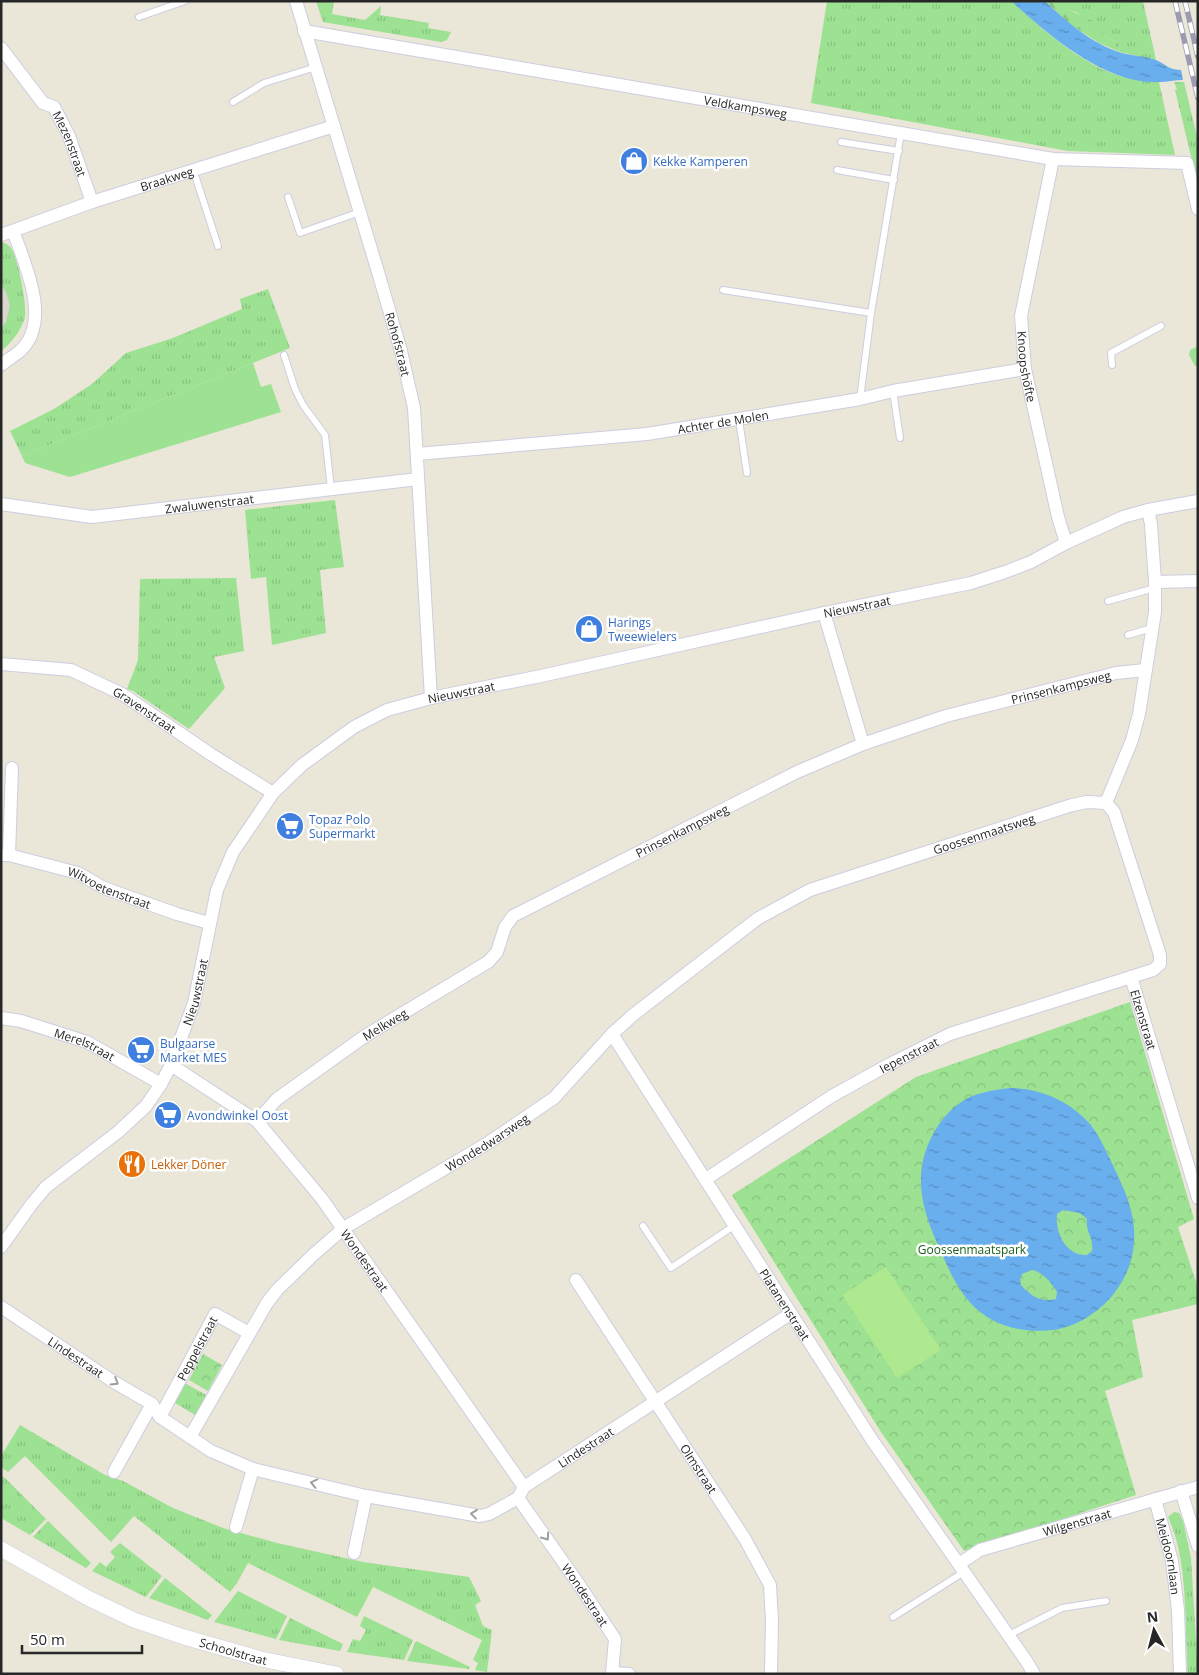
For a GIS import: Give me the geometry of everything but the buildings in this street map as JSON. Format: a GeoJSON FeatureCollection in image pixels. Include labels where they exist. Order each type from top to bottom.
{"type":"FeatureCollection","features":[{"type":"Feature","properties":{"kind":"street","name":"Rohofstraat"},"geometry":{"type":"LineString","coordinates":[[296,1],[401,350],[414,408],[431,698]]}},
{"type":"Feature","properties":{"kind":"street","name":"Veldkampsweg"},"geometry":{"type":"LineString","coordinates":[[304,31],[460,56],[1053,159],[1187,163],[1198,209]]}},
{"type":"Feature","properties":{"kind":"street","name":"Mezenstraat"},"geometry":{"type":"LineString","coordinates":[[1,48],[43,104],[54,107],[69,136],[92,202]]}},
{"type":"Feature","properties":{"kind":"street","name":"Braakweg"},"geometry":{"type":"LineString","coordinates":[[7,233],[92,202],[334,126]]}},
{"type":"Feature","properties":{"kind":"street","name":"Knoopshöfte"},"geometry":{"type":"LineString","coordinates":[[1053,159],[1021,316],[1025,369],[1058,517],[1066,543]]}},
{"type":"Feature","properties":{"kind":"street"},"geometry":{"type":"LineString","coordinates":[[1,365],[21,350],[31,335],[36,313],[30,280],[7,233]]}},
{"type":"Feature","properties":{"kind":"street","name":"Achter de Molen"},"geometry":{"type":"LineString","coordinates":[[417,454],[646,434],[739,420],[860,399],[893,391],[1025,369]]}},
{"type":"Feature","properties":{"kind":"street","name":"Zwaluwenstraat"},"geometry":{"type":"LineString","coordinates":[[1,504],[92,517],[418,479]]}},
{"type":"Feature","properties":{"kind":"street","name":"Nieuwstraat"},"geometry":{"type":"LineString","coordinates":[[1,1247],[46,1187],[118,1132],[146,1106],[161,1084],[171,1065],[194,1003],[217,890],[233,852],[261,808],[273,793],[302,765],[354,727],[387,710],[431,698],[971,583],[1031,562],[1066,543],[1123,517],[1148,510],[1198,501]]}},
{"type":"Feature","properties":{"kind":"street"},"geometry":{"type":"LineString","coordinates":[[1106,803],[1132,740],[1140,714],[1154,612],[1155,585],[1151,524],[1148,510]]}},
{"type":"Feature","properties":{"kind":"street"},"geometry":{"type":"LineString","coordinates":[[1155,585],[1198,581]]}},
{"type":"Feature","properties":{"kind":"street"},"geometry":{"type":"LineString","coordinates":[[824,613],[863,744]]}},
{"type":"Feature","properties":{"kind":"street","name":"Gravenstraat"},"geometry":{"type":"LineString","coordinates":[[1,664],[72,670],[122,694],[212,755],[273,793]]}},
{"type":"Feature","properties":{"kind":"street","name":"Prinsenkampsweg"},"geometry":{"type":"LineString","coordinates":[[505,927],[513,916],[797,772],[863,744],[955,714],[1116,672],[1145,670]]}},
{"type":"Feature","properties":{"kind":"street","name":"Witvoetenstraat"},"geometry":{"type":"LineString","coordinates":[[12,768],[5,855],[78,873],[104,888],[177,914],[209,923]]}},
{"type":"Feature","properties":{"kind":"street","name":"Goossenmaatsweg"},"geometry":{"type":"LineString","coordinates":[[612,1034],[633,1015],[757,919],[810,890],[1072,805],[1087,802],[1106,803]]}},
{"type":"Feature","properties":{"kind":"street","name":"Elzenstraat"},"geometry":{"type":"LineString","coordinates":[[1106,803],[1114,812],[1160,955],[1160,964],[1153,970],[1131,977],[1198,1198]]}},
{"type":"Feature","properties":{"kind":"street","name":"Melkweg"},"geometry":{"type":"LineString","coordinates":[[257,1121],[277,1099],[365,1036],[488,962],[497,952],[505,927]]}},
{"type":"Feature","properties":{"kind":"street","name":"Iepenstraat"},"geometry":{"type":"LineString","coordinates":[[706,1178],[832,1096],[950,1034],[1131,977]]}},
{"type":"Feature","properties":{"kind":"street","name":"Merelstraat"},"geometry":{"type":"LineString","coordinates":[[1,1018],[21,1021],[88,1042],[161,1084]]}},
{"type":"Feature","properties":{"kind":"street","name":"Platanenstraat"},"geometry":{"type":"LineString","coordinates":[[612,1034],[706,1178],[790,1314],[872,1440],[1009,1635],[1034,1674]]}},
{"type":"Feature","properties":{"kind":"street","name":"Wondedwarsweg"},"geometry":{"type":"LineString","coordinates":[[344,1228],[488,1142],[554,1098],[612,1034]]}},
{"type":"Feature","properties":{"kind":"street","name":"Wondestraat"},"geometry":{"type":"LineString","coordinates":[[171,1065],[257,1121],[344,1228],[521,1493],[615,1639],[612,1673]]}},
{"type":"Feature","properties":{"kind":"street"},"geometry":{"type":"LineString","coordinates":[[190,1437],[248,1333],[267,1303],[277,1290],[344,1228]]}},
{"type":"Feature","properties":{"kind":"street","name":"Olmstraat"},"geometry":{"type":"LineString","coordinates":[[576,1280],[745,1540],[770,1585],[772,1620],[771,1674]]}},
{"type":"Feature","properties":{"kind":"street","name":"Lindestraat"},"geometry":{"type":"LineString","coordinates":[[1,1307],[114,1382],[152,1404],[160,1416],[211,1451],[253,1469],[366,1496],[480,1516],[489,1514],[790,1314]]}},
{"type":"Feature","properties":{"kind":"street","name":"Peppelstraat"},"geometry":{"type":"LineString","coordinates":[[160,1416],[215,1314],[248,1333]]}},
{"type":"Feature","properties":{"kind":"street"},"geometry":{"type":"LineString","coordinates":[[114,1472],[152,1404]]}},
{"type":"Feature","properties":{"kind":"street"},"geometry":{"type":"LineString","coordinates":[[236,1527],[253,1469]]}},
{"type":"Feature","properties":{"kind":"street","name":"Wilgenstraat"},"geometry":{"type":"LineString","coordinates":[[961,1568],[980,1550],[1198,1487]]}},
{"type":"Feature","properties":{"kind":"street"},"geometry":{"type":"LineString","coordinates":[[1182,1492],[1198,1546]]}},
{"type":"Feature","properties":{"kind":"street"},"geometry":{"type":"LineString","coordinates":[[354,1554],[366,1496]]}},
{"type":"Feature","properties":{"kind":"street","name":"Meidoornlaan"},"geometry":{"type":"LineString","coordinates":[[1155,1499],[1172,1561],[1178,1610],[1180,1674]]}},
{"type":"Feature","properties":{"kind":"street","name":"Schoolstraat"},"geometry":{"type":"LineString","coordinates":[[1,1549],[88,1598],[134,1620],[184,1637],[261,1659],[336,1674]]}},
{"type":"Feature","properties":{"kind":"street"},"geometry":{"type":"LineString","coordinates":[[612,1673],[629,1674]]}},
{"type":"Feature","properties":{"kind":"lane"},"geometry":{"type":"LineString","coordinates":[[139,17],[185,1]]}},
{"type":"Feature","properties":{"kind":"lane"},"geometry":{"type":"LineString","coordinates":[[233,102],[264,83],[316,67]]}},
{"type":"Feature","properties":{"kind":"lane"},"geometry":{"type":"LineString","coordinates":[[860,399],[871,313],[901,133]]}},
{"type":"Feature","properties":{"kind":"lane"},"geometry":{"type":"LineString","coordinates":[[841,142],[899,151]]}},
{"type":"Feature","properties":{"kind":"lane"},"geometry":{"type":"LineString","coordinates":[[193,170],[218,246]]}},
{"type":"Feature","properties":{"kind":"lane"},"geometry":{"type":"LineString","coordinates":[[838,170],[894,180]]}},
{"type":"Feature","properties":{"kind":"lane"},"geometry":{"type":"LineString","coordinates":[[288,197],[300,233],[360,212]]}},
{"type":"Feature","properties":{"kind":"lane"},"geometry":{"type":"LineString","coordinates":[[723,290],[871,313]]}},
{"type":"Feature","properties":{"kind":"lane"},"geometry":{"type":"LineString","coordinates":[[1112,365],[1111,354],[1161,326]]}},
{"type":"Feature","properties":{"kind":"lane"},"geometry":{"type":"LineString","coordinates":[[284,355],[299,397],[325,436],[331,489]]}},
{"type":"Feature","properties":{"kind":"lane"},"geometry":{"type":"LineString","coordinates":[[893,391],[900,438]]}},
{"type":"Feature","properties":{"kind":"lane"},"geometry":{"type":"LineString","coordinates":[[739,420],[746,473]]}},
{"type":"Feature","properties":{"kind":"lane"},"geometry":{"type":"LineString","coordinates":[[1108,601],[1155,585]]}},
{"type":"Feature","properties":{"kind":"lane"},"geometry":{"type":"LineString","coordinates":[[1128,635],[1152,628]]}},
{"type":"Feature","properties":{"kind":"lane"},"geometry":{"type":"LineString","coordinates":[[643,1226],[671,1268],[735,1225]]}},
{"type":"Feature","properties":{"kind":"lane"},"geometry":{"type":"LineString","coordinates":[[893,1617],[961,1568]]}},
{"type":"Feature","properties":{"kind":"lane"},"geometry":{"type":"LineString","coordinates":[[1009,1635],[1062,1608],[1106,1601]]}},
{"type":"Feature","properties":{"kind":"green space"},"geometry":{"type":"Polygon","coordinates":[[[316,1],[334,1],[332,14],[365,20],[381,6],[380,15],[429,23],[428,28],[451,32],[447,40],[441,42],[323,22],[316,1]]]}},
{"type":"Feature","properties":{"kind":"green space"},"geometry":{"type":"Polygon","coordinates":[[[827,1],[1011,1],[1061,43],[1102,69],[1138,80],[1159,82],[1175,155],[1068,151],[811,103],[827,1]]]}},
{"type":"Feature","properties":{"kind":"green space"},"geometry":{"type":"Polygon","coordinates":[[[1045,1],[1056,1],[1095,23],[1105,37],[1118,42],[1120,52],[1099,43],[1071,25],[1045,1]]]}},
{"type":"Feature","properties":{"kind":"green space"},"geometry":{"type":"Polygon","coordinates":[[[1056,1],[1143,1],[1156,60],[1120,52],[1118,42],[1105,37],[1078,13],[1062,7],[1056,1]]]}},
{"type":"Feature","properties":{"kind":"green space"},"geometry":{"type":"Polygon","coordinates":[[[1174,82],[1184,82],[1198,141],[1198,185],[1175,90],[1177,89],[1174,82]]]}},
{"type":"Feature","properties":{"kind":"green space"},"geometry":{"type":"Polygon","coordinates":[[[1,242],[9,246],[14,253],[25,302],[25,316],[19,331],[1,351],[1,242]]]}},
{"type":"Feature","properties":{"kind":"green space"},"geometry":{"type":"Polygon","coordinates":[[[268,289],[290,348],[22,456],[10,431],[54,409],[92,384],[126,353],[173,338],[242,309],[240,299],[268,289]]]}},
{"type":"Feature","properties":{"kind":"green space"},"geometry":{"type":"Polygon","coordinates":[[[1198,346],[1198,366],[1195,366],[1189,355],[1190,350],[1198,346]]]}},
{"type":"Feature","properties":{"kind":"green space"},"geometry":{"type":"Polygon","coordinates":[[[253,363],[261,387],[271,384],[281,412],[70,477],[25,463],[22,456],[253,363]]]}},
{"type":"Feature","properties":{"kind":"green space"},"geometry":{"type":"Polygon","coordinates":[[[335,500],[344,567],[320,570],[326,633],[272,645],[266,577],[251,579],[245,510],[335,500]]]}},
{"type":"Feature","properties":{"kind":"green space"},"geometry":{"type":"Polygon","coordinates":[[[236,578],[244,651],[214,657],[225,688],[189,729],[133,691],[127,689],[138,660],[140,579],[236,578]]]}},
{"type":"Feature","properties":{"kind":"green space","name":"Goossenmaatspark"},"geometry":{"type":"Polygon","coordinates":[[[1130,1002],[1194,1219],[1178,1227],[1198,1288],[1198,1304],[1132,1320],[1143,1377],[1105,1391],[1136,1495],[964,1551],[881,1432],[732,1195],[916,1077],[1130,1002]]]}},
{"type":"Feature","properties":{"kind":"green space"},"geometry":{"type":"Polygon","coordinates":[[[886,1267],[941,1350],[897,1378],[842,1295],[886,1267]]]}},
{"type":"Feature","properties":{"kind":"green space"},"geometry":{"type":"Polygon","coordinates":[[[203,1354],[222,1365],[208,1391],[189,1380],[203,1354]]]}},
{"type":"Feature","properties":{"kind":"green space"},"geometry":{"type":"Polygon","coordinates":[[[183,1382],[208,1396],[195,1415],[172,1401],[183,1382]]]}},
{"type":"Feature","properties":{"kind":"green space"},"geometry":{"type":"Polygon","coordinates":[[[20,1425],[105,1475],[123,1481],[173,1508],[223,1528],[277,1543],[363,1562],[469,1577],[481,1601],[475,1605],[483,1626],[492,1630],[487,1672],[475,1670],[478,1663],[473,1660],[482,1640],[373,1587],[357,1617],[248,1563],[230,1592],[134,1516],[111,1542],[25,1456],[8,1472],[1,1467],[1,1456],[20,1425]]]}},
{"type":"Feature","properties":{"kind":"green space"},"geometry":{"type":"Polygon","coordinates":[[[4,1477],[46,1519],[30,1535],[1,1518],[1,1478],[4,1477]]]}},
{"type":"Feature","properties":{"kind":"green space"},"geometry":{"type":"Polygon","coordinates":[[[1174,1512],[1179,1513],[1183,1521],[1191,1558],[1198,1674],[1188,1674],[1183,1573],[1175,1535],[1168,1517],[1174,1512]]]}},
{"type":"Feature","properties":{"kind":"green space"},"geometry":{"type":"Polygon","coordinates":[[[48,1521],[91,1563],[86,1568],[33,1537],[48,1521]]]}},
{"type":"Feature","properties":{"kind":"green space"},"geometry":{"type":"Polygon","coordinates":[[[120,1543],[162,1576],[146,1597],[92,1571],[100,1562],[106,1567],[115,1557],[110,1552],[120,1543]]]}},
{"type":"Feature","properties":{"kind":"green space"},"geometry":{"type":"Polygon","coordinates":[[[165,1578],[212,1615],[208,1620],[149,1598],[165,1578]]]}},
{"type":"Feature","properties":{"kind":"green space"},"geometry":{"type":"Polygon","coordinates":[[[238,1591],[287,1616],[276,1639],[214,1622],[238,1591]]]}},
{"type":"Feature","properties":{"kind":"green space"},"geometry":{"type":"Polygon","coordinates":[[[364,1616],[413,1640],[404,1660],[347,1652],[353,1639],[360,1641],[366,1630],[360,1626],[364,1616]]]}},
{"type":"Feature","properties":{"kind":"green space"},"geometry":{"type":"Polygon","coordinates":[[[290,1618],[343,1644],[340,1651],[279,1640],[290,1618]]]}},
{"type":"Feature","properties":{"kind":"green space"},"geometry":{"type":"Polygon","coordinates":[[[416,1641],[470,1667],[469,1669],[407,1661],[416,1641]]]}},
{"type":"Feature","properties":{"kind":"shaded area"},"geometry":{"type":"Polygon","coordinates":[[[1,285],[6,292],[10,306],[6,322],[1,328],[1,285]]]}},
{"type":"Feature","properties":{"kind":"water"},"geometry":{"type":"Polygon","coordinates":[[[1011,1],[1045,1],[1071,24],[1100,44],[1122,53],[1152,59],[1170,68],[1181,70],[1183,80],[1139,81],[1099,67],[1060,42],[1011,1]]]}},
{"type":"Feature","properties":{"kind":"water"},"geometry":{"type":"Polygon","coordinates":[[[1010,1088],[1032,1090],[1054,1097],[1073,1109],[1090,1124],[1105,1148],[1124,1190],[1134,1224],[1132,1258],[1119,1287],[1097,1311],[1083,1320],[1053,1330],[1023,1330],[1004,1325],[987,1317],[973,1305],[957,1285],[949,1270],[931,1228],[921,1191],[921,1170],[927,1146],[947,1114],[966,1099],[982,1093],[1010,1088]],[[1063,1210],[1057,1214],[1057,1221],[1063,1242],[1073,1252],[1087,1255],[1092,1251],[1092,1246],[1087,1219],[1080,1213],[1063,1210]],[[1032,1270],[1022,1274],[1021,1285],[1037,1298],[1046,1300],[1056,1299],[1057,1292],[1049,1281],[1040,1273],[1032,1270]]]}},
{"type":"Feature","properties":{"kind":"railway"},"geometry":{"type":"LineString","coordinates":[[1175,1],[1198,98]]}},
{"type":"Feature","properties":{"kind":"railway"},"geometry":{"type":"LineString","coordinates":[[1185,1],[1198,57]]}},
{"type":"Feature","properties":{"kind":"place","name":"Kekke Kamperen"},"geometry":{"type":"Point","coordinates":[634,161]}},
{"type":"Feature","properties":{"kind":"place","name":"Harings Tweewielers"},"geometry":{"type":"Point","coordinates":[589,629]}},
{"type":"Feature","properties":{"kind":"place","name":"Topaz Polo Supermarkt"},"geometry":{"type":"Point","coordinates":[290,826]}},
{"type":"Feature","properties":{"kind":"place","name":"Bulgaarse Market MES"},"geometry":{"type":"Point","coordinates":[141,1050]}},
{"type":"Feature","properties":{"kind":"place","name":"Avondwinkel Oost"},"geometry":{"type":"Point","coordinates":[168,1115]}},
{"type":"Feature","properties":{"kind":"place","name":"Lekker Döner"},"geometry":{"type":"Point","coordinates":[132,1164]}}]}
